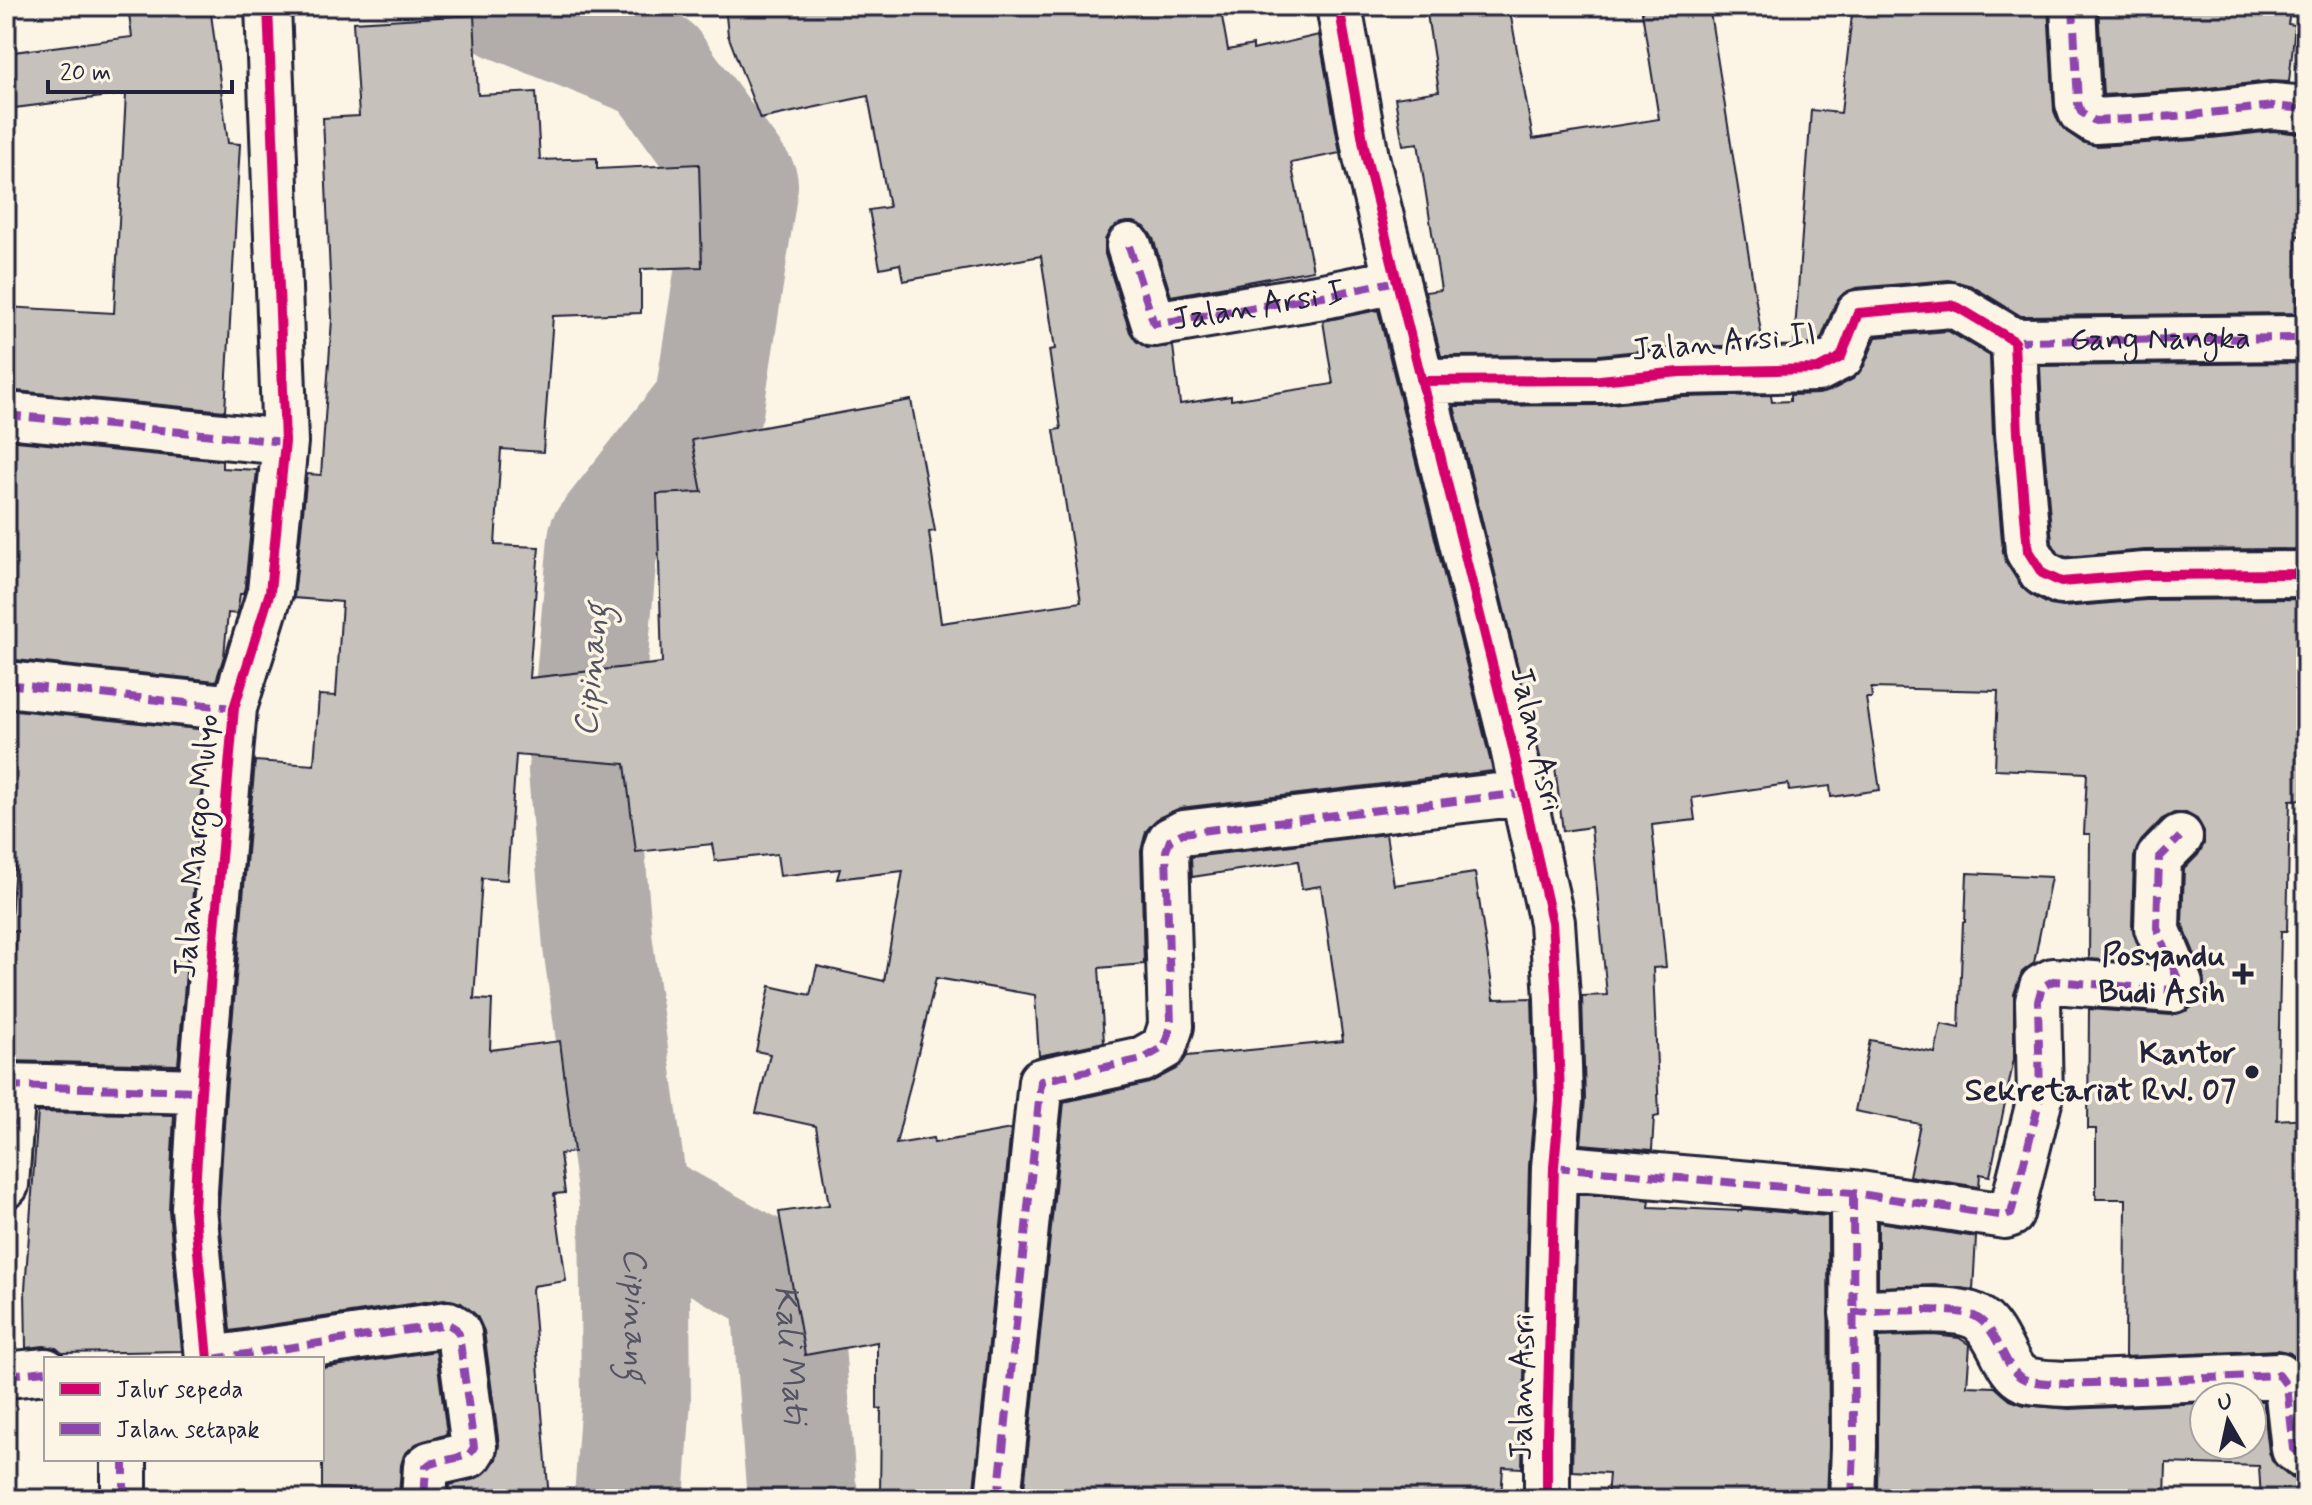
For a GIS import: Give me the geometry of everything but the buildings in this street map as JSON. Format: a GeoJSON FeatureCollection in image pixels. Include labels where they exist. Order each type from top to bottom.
{"type":"FeatureCollection","features":[{"type":"Feature","properties":{"kind":"street","name":"Jalan Margo Mulyo"},"geometry":{"type":"LineString","coordinates":[[210,1357],[194,1208],[201,1091],[234,708],[270,592],[285,442],[268,6]]}},
{"type":"Feature","properties":{"kind":"street","name":"Jalan Asri"},"geometry":{"type":"LineString","coordinates":[[1339,6],[1366,157],[1552,922],[1560,1086],[1554,1167],[1547,1499]]}},
{"type":"Feature","properties":{"kind":"street"},"geometry":{"type":"LineString","coordinates":[[2073,6],[2078,103],[2081,112],[2095,121],[2273,106],[2306,109]]}},
{"type":"Feature","properties":{"kind":"street","name":"Jalan Arsi I"},"geometry":{"type":"LineString","coordinates":[[1129,246],[1154,324],[1397,281]]}},
{"type":"Feature","properties":{"kind":"street","name":"Jalan Arsi II"},"geometry":{"type":"LineString","coordinates":[[1421,381],[1600,380],[1680,372],[1818,369],[1841,357],[1858,313],[1942,305],[1959,308],[2014,341]]}},
{"type":"Feature","properties":{"kind":"street","name":"Gang Nangka"},"geometry":{"type":"LineString","coordinates":[[2014,341],[2306,338]]}},
{"type":"Feature","properties":{"kind":"street"},"geometry":{"type":"LineString","coordinates":[[2014,341],[2028,551],[2042,573],[2061,582],[2145,575],[2306,574]]}},
{"type":"Feature","properties":{"kind":"street"},"geometry":{"type":"LineString","coordinates":[[6,415],[285,442]]}},
{"type":"Feature","properties":{"kind":"street"},"geometry":{"type":"LineString","coordinates":[[6,684],[234,708]]}},
{"type":"Feature","properties":{"kind":"street"},"geometry":{"type":"LineString","coordinates":[[998,1499],[1041,1081],[1143,1059],[1164,1047],[1171,1026],[1166,851],[1170,840],[1183,833],[1523,793]]}},
{"type":"Feature","properties":{"kind":"street"},"geometry":{"type":"LineString","coordinates":[[1554,1167],[1853,1193],[2005,1216],[2011,1214],[2040,1098],[2038,1001],[2042,987],[2053,981],[2173,990],[2180,984],[2157,928],[2159,858],[2180,837]]}},
{"type":"Feature","properties":{"kind":"street"},"geometry":{"type":"LineString","coordinates":[[6,1185],[9,1086],[201,1091]]}},
{"type":"Feature","properties":{"kind":"street"},"geometry":{"type":"LineString","coordinates":[[1852,1499],[1853,1193]]}},
{"type":"Feature","properties":{"kind":"street"},"geometry":{"type":"LineString","coordinates":[[1852,1313],[1958,1311],[1971,1315],[1985,1323],[2001,1345],[2015,1374],[2037,1382],[2068,1384],[2279,1375],[2287,1386],[2294,1449],[2306,1457]]}},
{"type":"Feature","properties":{"kind":"street","name":"Jalan Margo Mulyo"},"geometry":{"type":"LineString","coordinates":[[224,1357],[448,1324],[456,1329],[474,1447],[469,1455],[426,1467],[424,1499]]}},
{"type":"Feature","properties":{"kind":"street"},"geometry":{"type":"LineString","coordinates":[[6,1375],[44,1371]]}},
{"type":"Feature","properties":{"kind":"street"},"geometry":{"type":"LineString","coordinates":[[124,1461],[124,1499]]}},
{"type":"Feature","properties":{"kind":"waterway","name":"Cipinang"},"geometry":{"type":"LineString","coordinates":[[508,6],[656,66],[743,185],[709,405],[603,540],[583,771],[598,945],[634,1201],[636,1398],[629,1499]]}},
{"type":"Feature","properties":{"kind":"waterway","name":"Kali Mati"},"geometry":{"type":"LineString","coordinates":[[634,1201],[785,1285],[804,1499]]}},
{"type":"Feature","properties":{"kind":"marked path"},"geometry":{"type":"LineString","coordinates":[[2073,6],[2078,103],[2081,112],[2095,121],[2273,106],[2306,109]]}},
{"type":"Feature","properties":{"kind":"marked path"},"geometry":{"type":"LineString","coordinates":[[1129,246],[1154,324],[1397,281]]}},
{"type":"Feature","properties":{"kind":"marked path"},"geometry":{"type":"LineString","coordinates":[[2014,341],[2306,338]]}},
{"type":"Feature","properties":{"kind":"marked path"},"geometry":{"type":"LineString","coordinates":[[6,415],[285,442]]}},
{"type":"Feature","properties":{"kind":"marked path"},"geometry":{"type":"LineString","coordinates":[[6,684],[234,708],[233,713]]}},
{"type":"Feature","properties":{"kind":"marked path"},"geometry":{"type":"LineString","coordinates":[[998,1499],[1041,1081],[1143,1059],[1164,1047],[1171,1026],[1166,851],[1170,840],[1183,833],[1523,793]]}},
{"type":"Feature","properties":{"kind":"marked path"},"geometry":{"type":"LineString","coordinates":[[1554,1167],[1853,1193],[2005,1216],[2011,1214],[2040,1098],[2038,1001],[2042,987],[2053,981],[2173,990],[2180,984],[2157,928],[2159,858],[2180,837]]}},
{"type":"Feature","properties":{"kind":"marked path"},"geometry":{"type":"LineString","coordinates":[[6,1086],[201,1091]]}},
{"type":"Feature","properties":{"kind":"marked path"},"geometry":{"type":"LineString","coordinates":[[6,1185],[13,1086]]}},
{"type":"Feature","properties":{"kind":"marked path"},"geometry":{"type":"LineString","coordinates":[[1852,1499],[1853,1193]]}},
{"type":"Feature","properties":{"kind":"marked path"},"geometry":{"type":"LineString","coordinates":[[1852,1313],[1934,1310],[1966,1313],[1976,1317],[1991,1331],[2017,1375],[2035,1382],[2068,1384],[2279,1375],[2287,1386],[2294,1449],[2306,1457]]}},
{"type":"Feature","properties":{"kind":"marked path"},"geometry":{"type":"LineString","coordinates":[[225,1357],[448,1324],[456,1329],[474,1447],[469,1455],[426,1467],[424,1499]]}},
{"type":"Feature","properties":{"kind":"marked path"},"geometry":{"type":"LineString","coordinates":[[6,1375],[44,1371]]}},
{"type":"Feature","properties":{"kind":"marked path"},"geometry":{"type":"LineString","coordinates":[[124,1461],[124,1499]]}},
{"type":"Feature","properties":{"kind":"cycle path"},"geometry":{"type":"LineString","coordinates":[[208,1357],[194,1208],[201,1091],[234,708],[270,592],[285,442],[268,6]]}},
{"type":"Feature","properties":{"kind":"cycle path"},"geometry":{"type":"LineString","coordinates":[[1339,6],[1366,157],[1512,744],[1552,922],[1560,1100],[1554,1167],[1547,1499]]}},
{"type":"Feature","properties":{"kind":"cycle path"},"geometry":{"type":"LineString","coordinates":[[1421,381],[1600,380],[1680,372],[1818,369],[1841,357],[1858,313],[1951,305],[2014,341],[2028,551],[2042,573],[2061,582],[2145,575],[2306,574]]}},
{"type":"Feature","properties":{"kind":"place","name":"Posyandu Budi Asih"},"geometry":{"type":"Point","coordinates":[2243,974]}},
{"type":"Feature","properties":{"kind":"place","name":"Kantor Sekretariat RW. 07"},"geometry":{"type":"Point","coordinates":[2252,1072]}}]}
